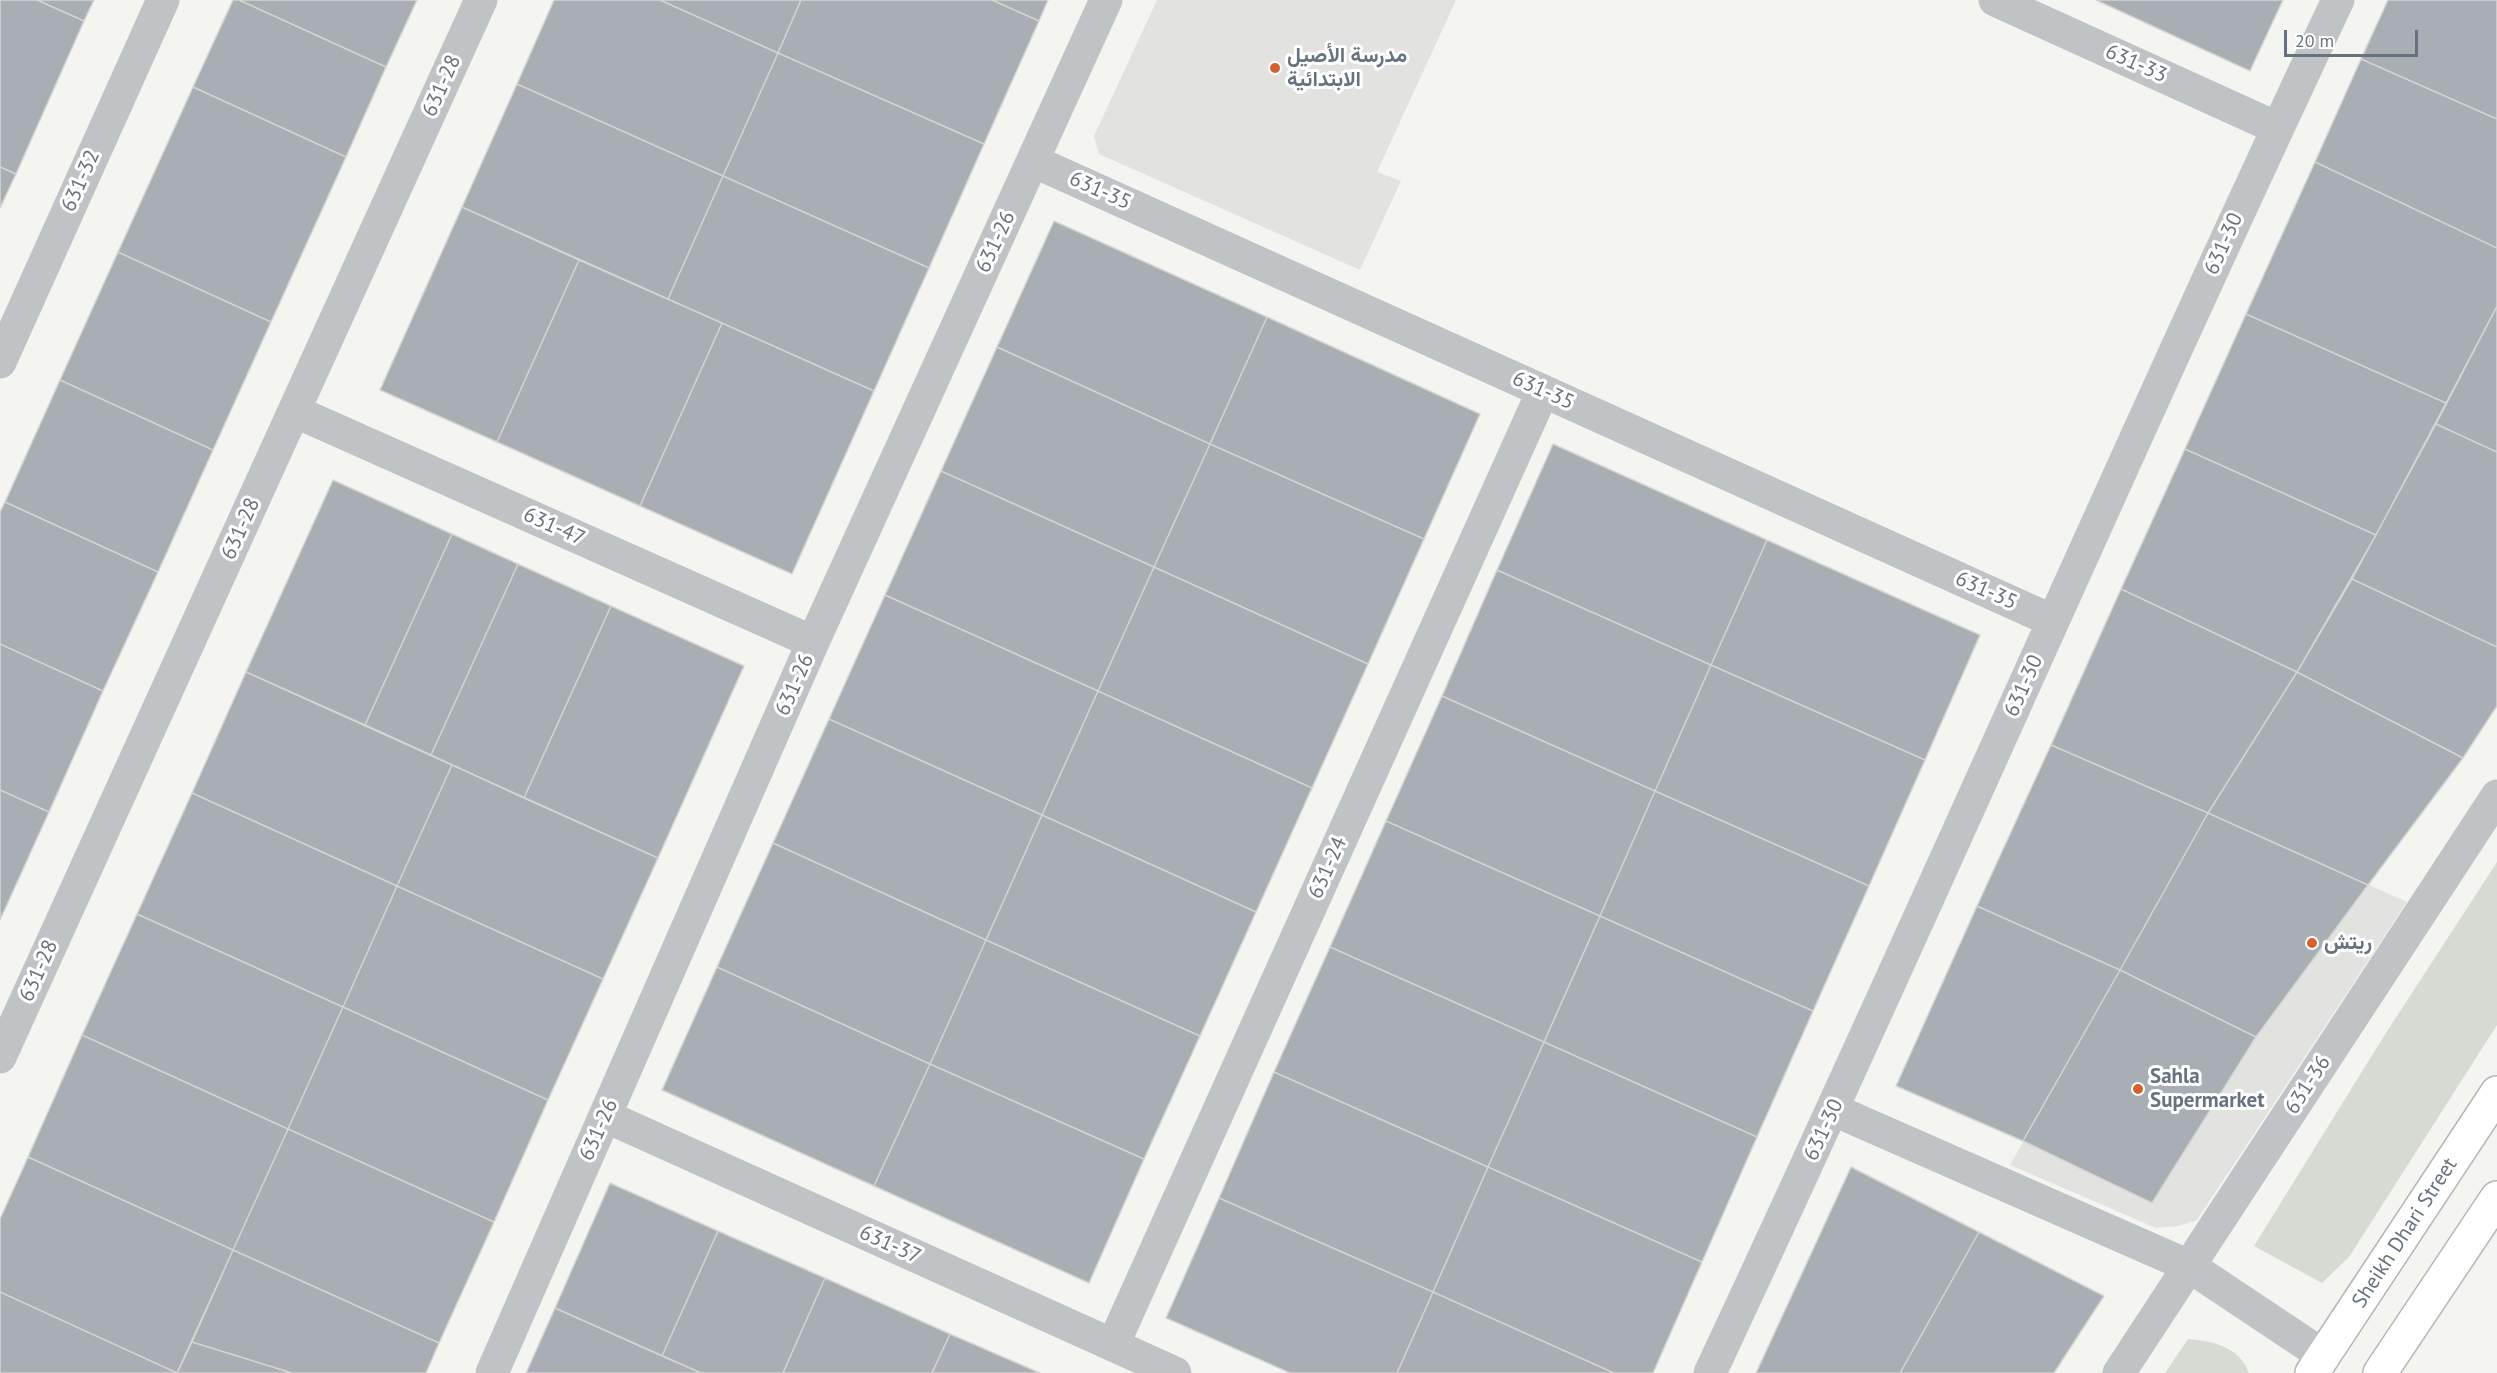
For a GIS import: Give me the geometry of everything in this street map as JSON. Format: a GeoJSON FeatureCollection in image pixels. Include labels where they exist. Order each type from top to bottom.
{"type":"FeatureCollection","features":[{"type":"Feature","properties":{"kind":"main road","name":"Sheikh Dhari Street"},"geometry":{"type":"LineString","coordinates":[[2318,1364],[2497,1094]]}},
{"type":"Feature","properties":{"kind":"main road"},"geometry":{"type":"LineString","coordinates":[[2380,1373],[2497,1198]]}},
{"type":"Feature","properties":{"kind":"street","name":"631-32"},"geometry":{"type":"LineString","coordinates":[[0,362],[163,0]]}},
{"type":"Feature","properties":{"kind":"street","name":"631-28"},"geometry":{"type":"LineString","coordinates":[[0,1058],[481,0]]}},
{"type":"Feature","properties":{"kind":"street","name":"631-26"},"geometry":{"type":"LineString","coordinates":[[492,1373],[813,642],[1106,0]]}},
{"type":"Feature","properties":{"kind":"street","name":"631-33"},"geometry":{"type":"LineString","coordinates":[[1995,0],[2277,128]]}},
{"type":"Feature","properties":{"kind":"street","name":"631-30"},"geometry":{"type":"LineString","coordinates":[[1710,1373],[1834,1110],[2053,621],[2277,128],[2338,0]]}},
{"type":"Feature","properties":{"kind":"street","name":"631-35"},"geometry":{"type":"LineString","coordinates":[[1033,161],[2053,621]]}},
{"type":"Feature","properties":{"kind":"street","name":"631-24"},"geometry":{"type":"LineString","coordinates":[[1113,1345],[1543,391]]}},
{"type":"Feature","properties":{"kind":"street","name":"631-47"},"geometry":{"type":"LineString","coordinates":[[294,411],[813,642]]}},
{"type":"Feature","properties":{"kind":"street","name":"631-36"},"geometry":{"type":"LineString","coordinates":[[2119,1373],[2497,796]]}},
{"type":"Feature","properties":{"kind":"street"},"geometry":{"type":"LineString","coordinates":[[1834,1110],[2190,1266],[2318,1364]]}},
{"type":"Feature","properties":{"kind":"street","name":"631-37"},"geometry":{"type":"LineString","coordinates":[[605,1116],[1175,1373]]}},
{"type":"Feature","properties":{"kind":"shaded area","name":"مدرسة الأصيل الابتدائية"},"geometry":{"type":"Polygon","coordinates":[[[1157,0],[1456,0],[1377,172],[1401,181],[1360,270],[1099,154],[1094,136],[1157,0]]]}},
{"type":"Feature","properties":{"kind":"shaded area"},"geometry":{"type":"Polygon","coordinates":[[[2208,813],[2407,902],[2197,1220],[2179,1226],[2156,1228],[2010,1165],[2208,813]]]}},
{"type":"Feature","properties":{"kind":"shaded area"},"geometry":{"type":"Polygon","coordinates":[[[2497,862],[2497,1025],[2349,1257],[2322,1283],[2254,1246],[2384,1036],[2497,862]]]}},
{"type":"Feature","properties":{"kind":"shaded area"},"geometry":{"type":"Polygon","coordinates":[[[2188,1339],[2225,1347],[2239,1357],[2249,1373],[2165,1373],[2188,1339]]]}},
{"type":"Feature","properties":{"kind":"building"},"geometry":{"type":"Polygon","coordinates":[[[0,0],[37,0],[84,21],[16,174],[0,167],[0,0]]]}},
{"type":"Feature","properties":{"kind":"building"},"geometry":{"type":"Polygon","coordinates":[[[37,0],[94,0],[84,21],[37,0]]]}},
{"type":"Feature","properties":{"kind":"building"},"geometry":{"type":"Polygon","coordinates":[[[233,0],[239,0],[386,67],[346,157],[193,87],[233,0]]]}},
{"type":"Feature","properties":{"kind":"building"},"geometry":{"type":"Polygon","coordinates":[[[239,0],[417,0],[386,67],[239,0]]]}},
{"type":"Feature","properties":{"kind":"building"},"geometry":{"type":"Polygon","coordinates":[[[554,0],[660,0],[778,53],[723,176],[517,84],[554,0]]]}},
{"type":"Feature","properties":{"kind":"building"},"geometry":{"type":"Polygon","coordinates":[[[660,0],[801,0],[778,53],[660,0]]]}},
{"type":"Feature","properties":{"kind":"building"},"geometry":{"type":"Polygon","coordinates":[[[801,0],[992,0],[1039,21],[984,144],[778,53],[801,0]]]}},
{"type":"Feature","properties":{"kind":"building"},"geometry":{"type":"Polygon","coordinates":[[[992,0],[1048,0],[1039,21],[992,0]]]}},
{"type":"Feature","properties":{"kind":"building"},"geometry":{"type":"Polygon","coordinates":[[[2096,0],[2283,0],[2250,71],[2096,0]]]}},
{"type":"Feature","properties":{"kind":"building"},"geometry":{"type":"Polygon","coordinates":[[[2388,0],[2497,0],[2497,119],[2361,59],[2388,0]]]}},
{"type":"Feature","properties":{"kind":"building"},"geometry":{"type":"Polygon","coordinates":[[[778,53],[984,144],[929,268],[723,176],[778,53]]]}},
{"type":"Feature","properties":{"kind":"building"},"geometry":{"type":"Polygon","coordinates":[[[2361,59],[2497,119],[2497,248],[2315,162],[2361,59]]]}},
{"type":"Feature","properties":{"kind":"building"},"geometry":{"type":"Polygon","coordinates":[[[517,84],[723,176],[668,299],[462,207],[517,84]]]}},
{"type":"Feature","properties":{"kind":"building"},"geometry":{"type":"Polygon","coordinates":[[[193,87],[346,157],[271,322],[118,252],[193,87]]]}},
{"type":"Feature","properties":{"kind":"building"},"geometry":{"type":"Polygon","coordinates":[[[2315,162],[2497,248],[2497,306],[2446,403],[2246,314],[2315,162]]]}},
{"type":"Feature","properties":{"kind":"building"},"geometry":{"type":"Polygon","coordinates":[[[0,167],[16,174],[0,208],[0,167]]]}},
{"type":"Feature","properties":{"kind":"building"},"geometry":{"type":"Polygon","coordinates":[[[723,176],[929,268],[874,391],[668,299],[723,176]]]}},
{"type":"Feature","properties":{"kind":"building"},"geometry":{"type":"Polygon","coordinates":[[[462,207],[579,260],[497,442],[380,390],[462,207]]]}},
{"type":"Feature","properties":{"kind":"building"},"geometry":{"type":"Polygon","coordinates":[[[1054,221],[1267,317],[1210,444],[997,347],[1054,221]]]}},
{"type":"Feature","properties":{"kind":"building"},"geometry":{"type":"Polygon","coordinates":[[[118,252],[271,322],[213,450],[60,380],[118,252]]]}},
{"type":"Feature","properties":{"kind":"building"},"geometry":{"type":"Polygon","coordinates":[[[579,260],[722,323],[640,506],[497,442],[579,260]]]}},
{"type":"Feature","properties":{"kind":"building"},"geometry":{"type":"Polygon","coordinates":[[[2497,306],[2497,452],[2436,424],[2497,306]]]}},
{"type":"Feature","properties":{"kind":"building"},"geometry":{"type":"Polygon","coordinates":[[[2246,314],[2446,403],[2376,535],[2185,449],[2246,314]]]}},
{"type":"Feature","properties":{"kind":"building"},"geometry":{"type":"Polygon","coordinates":[[[1267,317],[1480,414],[1424,539],[1210,444],[1267,317]]]}},
{"type":"Feature","properties":{"kind":"building"},"geometry":{"type":"Polygon","coordinates":[[[722,323],[874,391],[792,574],[640,506],[722,323]]]}},
{"type":"Feature","properties":{"kind":"building"},"geometry":{"type":"Polygon","coordinates":[[[997,347],[1210,444],[1154,567],[941,471],[997,347]]]}},
{"type":"Feature","properties":{"kind":"building"},"geometry":{"type":"Polygon","coordinates":[[[60,380],[213,450],[158,572],[5,502],[60,380]]]}},
{"type":"Feature","properties":{"kind":"building"},"geometry":{"type":"Polygon","coordinates":[[[2436,424],[2497,452],[2497,647],[2352,579],[2436,424]]]}},
{"type":"Feature","properties":{"kind":"building"},"geometry":{"type":"Polygon","coordinates":[[[1210,444],[1424,539],[1368,664],[1154,567],[1210,444]]]}},
{"type":"Feature","properties":{"kind":"building"},"geometry":{"type":"Polygon","coordinates":[[[1553,444],[1767,540],[1711,665],[1497,570],[1553,444]]]}},
{"type":"Feature","properties":{"kind":"building"},"geometry":{"type":"Polygon","coordinates":[[[2185,449],[2376,535],[2297,672],[2121,589],[2185,449]]]}},
{"type":"Feature","properties":{"kind":"building"},"geometry":{"type":"Polygon","coordinates":[[[941,471],[1154,567],[1098,691],[885,595],[941,471]]]}},
{"type":"Feature","properties":{"kind":"building"},"geometry":{"type":"Polygon","coordinates":[[[333,480],[452,534],[365,725],[246,672],[333,480]]]}},
{"type":"Feature","properties":{"kind":"building"},"geometry":{"type":"Polygon","coordinates":[[[5,502],[158,572],[103,691],[0,644],[0,512],[5,502]]]}},
{"type":"Feature","properties":{"kind":"building"},"geometry":{"type":"Polygon","coordinates":[[[452,534],[518,564],[431,755],[365,725],[452,534]]]}},
{"type":"Feature","properties":{"kind":"building"},"geometry":{"type":"Polygon","coordinates":[[[1767,540],[1980,635],[1925,760],[1711,665],[1767,540]]]}},
{"type":"Feature","properties":{"kind":"building"},"geometry":{"type":"Polygon","coordinates":[[[518,564],[611,606],[524,798],[431,755],[518,564]]]}},
{"type":"Feature","properties":{"kind":"building"},"geometry":{"type":"Polygon","coordinates":[[[1154,567],[1368,664],[1312,788],[1098,691],[1154,567]]]}},
{"type":"Feature","properties":{"kind":"building"},"geometry":{"type":"Polygon","coordinates":[[[1497,570],[1711,665],[1655,791],[1442,696],[1497,570]]]}},
{"type":"Feature","properties":{"kind":"building"},"geometry":{"type":"Polygon","coordinates":[[[2352,579],[2497,647],[2497,706],[2463,758],[2297,672],[2352,579]]]}},
{"type":"Feature","properties":{"kind":"building"},"geometry":{"type":"Polygon","coordinates":[[[2121,589],[2297,672],[2208,813],[2051,745],[2121,589]]]}},
{"type":"Feature","properties":{"kind":"building"},"geometry":{"type":"Polygon","coordinates":[[[885,595],[1098,691],[1042,815],[829,719],[885,595]]]}},
{"type":"Feature","properties":{"kind":"building"},"geometry":{"type":"Polygon","coordinates":[[[611,606],[744,666],[658,858],[524,798],[611,606]]]}},
{"type":"Feature","properties":{"kind":"building"},"geometry":{"type":"Polygon","coordinates":[[[0,644],[103,691],[49,812],[0,790],[0,644]]]}},
{"type":"Feature","properties":{"kind":"building"},"geometry":{"type":"Polygon","coordinates":[[[1711,665],[1925,760],[1869,886],[1655,791],[1711,665]]]}},
{"type":"Feature","properties":{"kind":"building"},"geometry":{"type":"Polygon","coordinates":[[[246,672],[452,765],[397,886],[192,793],[246,672]]]}},
{"type":"Feature","properties":{"kind":"building"},"geometry":{"type":"Polygon","coordinates":[[[2297,672],[2463,758],[2368,885],[2208,813],[2297,672]]]}},
{"type":"Feature","properties":{"kind":"building"},"geometry":{"type":"Polygon","coordinates":[[[1098,691],[1312,788],[1256,912],[1042,815],[1098,691]]]}},
{"type":"Feature","properties":{"kind":"building"},"geometry":{"type":"Polygon","coordinates":[[[1442,696],[1655,791],[1600,916],[1386,821],[1442,696]]]}},
{"type":"Feature","properties":{"kind":"building"},"geometry":{"type":"Polygon","coordinates":[[[829,719],[1042,815],[986,940],[773,843],[829,719]]]}},
{"type":"Feature","properties":{"kind":"building"},"geometry":{"type":"Polygon","coordinates":[[[2051,745],[2208,813],[2120,970],[1977,906],[2051,745]]]}},
{"type":"Feature","properties":{"kind":"building"},"geometry":{"type":"Polygon","coordinates":[[[452,765],[658,858],[603,979],[397,886],[452,765]]]}},
{"type":"Feature","properties":{"kind":"building"},"geometry":{"type":"Polygon","coordinates":[[[0,790],[49,812],[0,920],[0,790]]]}},
{"type":"Feature","properties":{"kind":"building"},"geometry":{"type":"Polygon","coordinates":[[[1655,791],[1869,886],[1813,1011],[1600,916],[1655,791]]]}},
{"type":"Feature","properties":{"kind":"building"},"geometry":{"type":"Polygon","coordinates":[[[192,793],[397,886],[343,1007],[137,914],[192,793]]]}},
{"type":"Feature","properties":{"kind":"building"},"geometry":{"type":"Polygon","coordinates":[[[2208,813],[2368,885],[2256,1037],[2120,970],[2208,813]]]}},
{"type":"Feature","properties":{"kind":"building"},"geometry":{"type":"Polygon","coordinates":[[[1042,815],[1256,912],[1200,1036],[986,940],[1042,815]]]}},
{"type":"Feature","properties":{"kind":"building"},"geometry":{"type":"Polygon","coordinates":[[[1386,821],[1600,916],[1544,1042],[1330,947],[1386,821]]]}},
{"type":"Feature","properties":{"kind":"building"},"geometry":{"type":"Polygon","coordinates":[[[773,843],[986,940],[930,1064],[717,967],[773,843]]]}},
{"type":"Feature","properties":{"kind":"building"},"geometry":{"type":"Polygon","coordinates":[[[397,886],[603,979],[548,1100],[343,1007],[397,886]]]}},
{"type":"Feature","properties":{"kind":"building"},"geometry":{"type":"Polygon","coordinates":[[[1977,906],[2120,970],[2023,1141],[1896,1086],[1977,906]]]}},
{"type":"Feature","properties":{"kind":"building"},"geometry":{"type":"Polygon","coordinates":[[[137,914],[343,1007],[288,1129],[82,1035],[137,914]]]}},
{"type":"Feature","properties":{"kind":"building"},"geometry":{"type":"Polygon","coordinates":[[[1600,916],[1813,1011],[1757,1137],[1544,1042],[1600,916]]]}},
{"type":"Feature","properties":{"kind":"building"},"geometry":{"type":"Polygon","coordinates":[[[986,940],[1200,1036],[1144,1159],[930,1064],[986,940]]]}},
{"type":"Feature","properties":{"kind":"building"},"geometry":{"type":"Polygon","coordinates":[[[1330,947],[1544,1042],[1488,1167],[1274,1072],[1330,947]]]}},
{"type":"Feature","properties":{"kind":"building"},"geometry":{"type":"Polygon","coordinates":[[[717,967],[930,1064],[874,1186],[662,1090],[717,967]]]}},
{"type":"Feature","properties":{"kind":"building","name":"Sahla Supermarket"},"geometry":{"type":"Polygon","coordinates":[[[2120,970],[2256,1037],[2152,1203],[2023,1141],[2120,970]]]}},
{"type":"Feature","properties":{"kind":"building"},"geometry":{"type":"Polygon","coordinates":[[[343,1007],[548,1100],[494,1222],[288,1129],[343,1007]]]}},
{"type":"Feature","properties":{"kind":"building"},"geometry":{"type":"Polygon","coordinates":[[[82,1035],[288,1129],[233,1250],[28,1157],[82,1035]]]}},
{"type":"Feature","properties":{"kind":"building"},"geometry":{"type":"Polygon","coordinates":[[[1544,1042],[1757,1137],[1702,1262],[1488,1167],[1544,1042]]]}},
{"type":"Feature","properties":{"kind":"building"},"geometry":{"type":"Polygon","coordinates":[[[930,1064],[1144,1159],[1089,1283],[874,1186],[930,1064]]]}},
{"type":"Feature","properties":{"kind":"building"},"geometry":{"type":"Polygon","coordinates":[[[1274,1072],[1488,1167],[1433,1292],[1219,1198],[1274,1072]]]}},
{"type":"Feature","properties":{"kind":"building"},"geometry":{"type":"Polygon","coordinates":[[[288,1129],[494,1222],[439,1343],[233,1250],[288,1129]]]}},
{"type":"Feature","properties":{"kind":"building"},"geometry":{"type":"Polygon","coordinates":[[[28,1157],[233,1250],[177,1373],[0,1292],[0,1219],[28,1157]]]}},
{"type":"Feature","properties":{"kind":"building"},"geometry":{"type":"Polygon","coordinates":[[[1488,1167],[1702,1262],[1653,1373],[1614,1373],[1433,1292],[1488,1167]]]}},
{"type":"Feature","properties":{"kind":"building"},"geometry":{"type":"Polygon","coordinates":[[[1851,1167],[1979,1232],[1900,1373],[1756,1373],[1851,1167]]]}},
{"type":"Feature","properties":{"kind":"building"},"geometry":{"type":"Polygon","coordinates":[[[610,1183],[718,1231],[662,1356],[555,1308],[610,1183]]]}},
{"type":"Feature","properties":{"kind":"building"},"geometry":{"type":"Polygon","coordinates":[[[1219,1198],[1433,1292],[1397,1373],[1290,1373],[1166,1318],[1219,1198]]]}},
{"type":"Feature","properties":{"kind":"building"},"geometry":{"type":"Polygon","coordinates":[[[718,1231],[825,1278],[783,1373],[701,1373],[662,1356],[718,1231]]]}},
{"type":"Feature","properties":{"kind":"building"},"geometry":{"type":"Polygon","coordinates":[[[1979,1232],[2104,1296],[2054,1373],[1900,1373],[1979,1232]]]}},
{"type":"Feature","properties":{"kind":"building"},"geometry":{"type":"Polygon","coordinates":[[[233,1250],[439,1343],[426,1373],[292,1373],[192,1342],[233,1250]]]}},
{"type":"Feature","properties":{"kind":"building"},"geometry":{"type":"Polygon","coordinates":[[[825,1278],[950,1334],[932,1373],[783,1373],[825,1278]]]}},
{"type":"Feature","properties":{"kind":"building"},"geometry":{"type":"Polygon","coordinates":[[[0,1292],[177,1373],[0,1373],[0,1292]]]}},
{"type":"Feature","properties":{"kind":"building"},"geometry":{"type":"Polygon","coordinates":[[[1433,1292],[1614,1373],[1397,1373],[1433,1292]]]}},
{"type":"Feature","properties":{"kind":"building"},"geometry":{"type":"Polygon","coordinates":[[[555,1308],[701,1373],[526,1373],[555,1308]]]}},
{"type":"Feature","properties":{"kind":"building"},"geometry":{"type":"Polygon","coordinates":[[[950,1334],[1040,1373],[932,1373],[950,1334]]]}},
{"type":"Feature","properties":{"kind":"building"},"geometry":{"type":"Polygon","coordinates":[[[192,1342],[292,1373],[177,1373],[192,1342]]]}},
{"type":"Feature","properties":{"kind":"place","name":"مدرسة الأصيل الابتدائية"},"geometry":{"type":"Point","coordinates":[1275,68]}},
{"type":"Feature","properties":{"kind":"place","name":"ريتش"},"geometry":{"type":"Point","coordinates":[2312,943]}},
{"type":"Feature","properties":{"kind":"place","name":"Sahla Supermarket"},"geometry":{"type":"Point","coordinates":[2138,1089]}}]}
